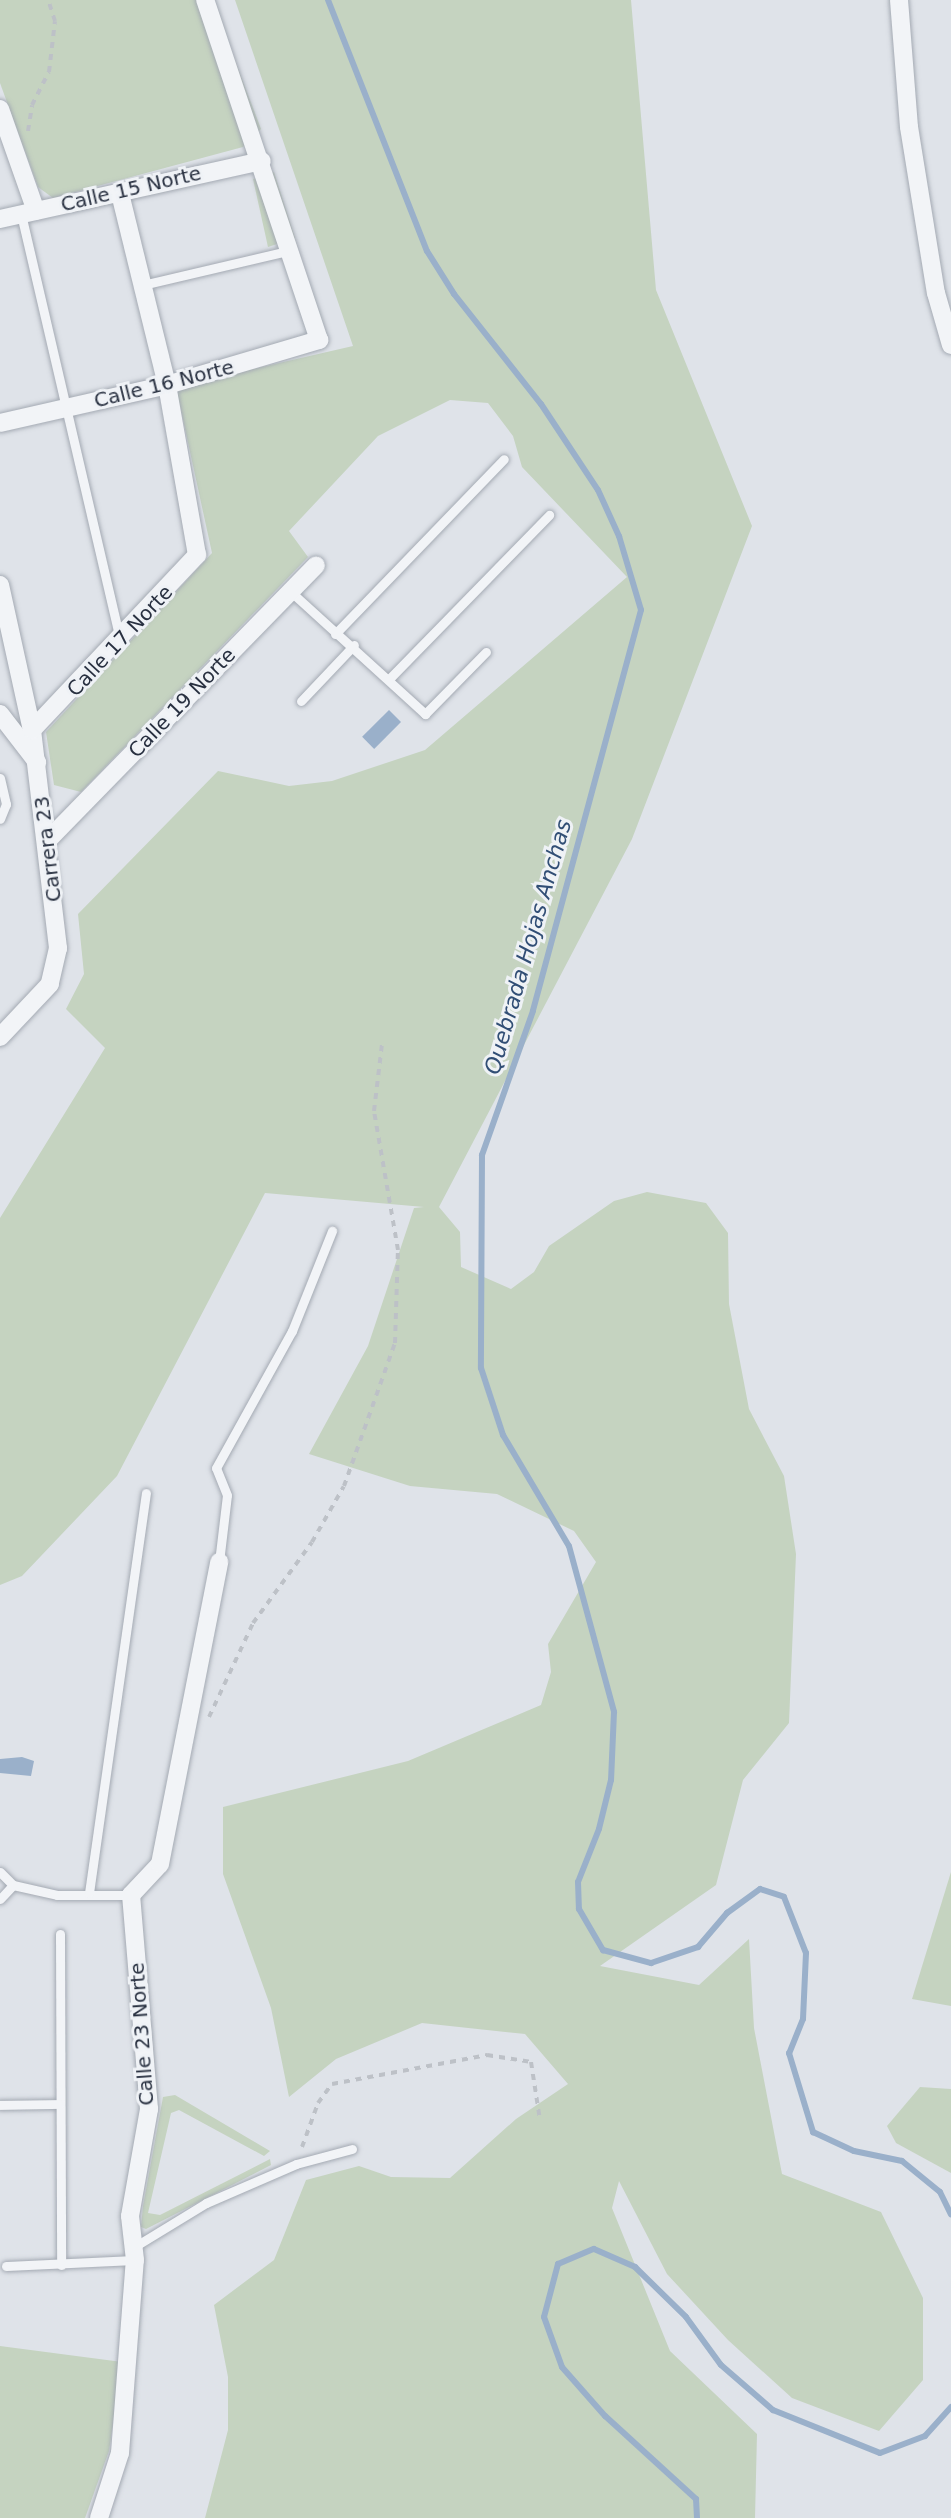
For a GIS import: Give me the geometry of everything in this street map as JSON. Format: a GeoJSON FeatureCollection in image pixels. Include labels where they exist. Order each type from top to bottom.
{"type":"FeatureCollection","features":[{"type":"Feature","properties":{"kind":"street"},"geometry":{"type":"LineString","coordinates":[[205,0],[292,250]]}},
{"type":"Feature","properties":{"kind":"street"},"geometry":{"type":"LineString","coordinates":[[899,0],[909,127],[936,293],[951,345]]}},
{"type":"Feature","properties":{"kind":"street"},"geometry":{"type":"LineString","coordinates":[[0,109],[18,161],[29,212]]}},
{"type":"Feature","properties":{"kind":"street","name":"Calle 15 Norte"},"geometry":{"type":"LineString","coordinates":[[0,219],[262,161]]}},
{"type":"Feature","properties":{"kind":"street"},"geometry":{"type":"LineString","coordinates":[[120,193],[167,385]]}},
{"type":"Feature","properties":{"kind":"street","name":"Calle 16 Norte"},"geometry":{"type":"LineString","coordinates":[[0,423],[167,385],[316,343],[321,334],[292,250]]}},
{"type":"Feature","properties":{"kind":"street","name":"Calle 17 Norte"},"geometry":{"type":"LineString","coordinates":[[32,730],[192,564],[198,546],[167,385]]}},
{"type":"Feature","properties":{"kind":"street","name":"Calle 19 Norte"},"geometry":{"type":"LineString","coordinates":[[47,841],[316,565]]}},
{"type":"Feature","properties":{"kind":"street","name":"Carrera 23"},"geometry":{"type":"LineString","coordinates":[[0,585],[37,762],[57,968],[42,994],[0,1037]]}},
{"type":"Feature","properties":{"kind":"street"},"geometry":{"type":"LineString","coordinates":[[0,714],[37,762]]}},
{"type":"Feature","properties":{"kind":"street"},"geometry":{"type":"LineString","coordinates":[[131,1895],[160,1864],[219,1562]]}},
{"type":"Feature","properties":{"kind":"street","name":"Calle 23 Norte"},"geometry":{"type":"LineString","coordinates":[[99,2518],[120,2453],[134,2254],[130,2216],[149,2109],[131,1895]]}},
{"type":"Feature","properties":{"kind":"lane"},"geometry":{"type":"LineString","coordinates":[[29,212],[63,409],[120,639]]}},
{"type":"Feature","properties":{"kind":"lane"},"geometry":{"type":"LineString","coordinates":[[142,285],[292,250]]}},
{"type":"Feature","properties":{"kind":"lane"},"geometry":{"type":"LineString","coordinates":[[335,634],[504,459]]}},
{"type":"Feature","properties":{"kind":"lane"},"geometry":{"type":"LineString","coordinates":[[390,678],[549,515]]}},
{"type":"Feature","properties":{"kind":"lane"},"geometry":{"type":"LineString","coordinates":[[290,591],[335,634],[354,645],[425,714],[486,652]]}},
{"type":"Feature","properties":{"kind":"lane"},"geometry":{"type":"LineString","coordinates":[[301,701],[354,645]]}},
{"type":"Feature","properties":{"kind":"lane"},"geometry":{"type":"LineString","coordinates":[[0,778],[6,804],[0,819]]}},
{"type":"Feature","properties":{"kind":"lane"},"geometry":{"type":"LineString","coordinates":[[219,1562],[227,1495],[216,1468],[292,1331],[332,1231]]}},
{"type":"Feature","properties":{"kind":"lane"},"geometry":{"type":"LineString","coordinates":[[89,1893],[146,1493]]}},
{"type":"Feature","properties":{"kind":"lane"},"geometry":{"type":"LineString","coordinates":[[0,1872],[13,1885],[57,1895],[131,1895]]}},
{"type":"Feature","properties":{"kind":"lane"},"geometry":{"type":"LineString","coordinates":[[0,1899],[13,1885]]}},
{"type":"Feature","properties":{"kind":"lane"},"geometry":{"type":"LineString","coordinates":[[60,1934],[61,2265]]}},
{"type":"Feature","properties":{"kind":"lane"},"geometry":{"type":"LineString","coordinates":[[0,2105],[60,2104]]}},
{"type":"Feature","properties":{"kind":"lane"},"geometry":{"type":"LineString","coordinates":[[6,2266],[61,2265],[134,2254],[206,2203],[296,2164],[352,2149]]}},
{"type":"Feature","properties":{"kind":"path"},"geometry":{"type":"LineString","coordinates":[[18,161],[29,144],[32,105],[49,72],[55,21],[48,0]]}},
{"type":"Feature","properties":{"kind":"path"},"geometry":{"type":"LineString","coordinates":[[205,1725],[253,1623],[312,1542],[344,1486],[395,1343],[398,1250],[374,1111],[382,1044]]}},
{"type":"Feature","properties":{"kind":"path"},"geometry":{"type":"LineString","coordinates":[[296,2164],[318,2103],[332,2084],[487,2055],[531,2062],[540,2120]]}},
{"type":"Feature","properties":{"kind":"green space"},"geometry":{"type":"Polygon","coordinates":[[[0,0],[212,0],[261,129],[243,147],[53,198],[38,187],[0,83],[0,0]]]}},
{"type":"Feature","properties":{"kind":"green space"},"geometry":{"type":"Polygon","coordinates":[[[235,0],[631,0],[656,290],[752,526],[632,839],[439,1207],[460,1232],[461,1267],[511,1289],[534,1272],[549,1246],[614,1201],[647,1192],[706,1203],[728,1233],[729,1304],[749,1409],[784,1476],[796,1554],[789,1723],[743,1780],[716,1885],[600,1966],[699,1985],[749,1939],[754,2028],[782,2174],[881,2212],[923,2298],[923,2380],[879,2431],[792,2398],[728,2340],[667,2274],[619,2181],[612,2208],[670,2351],[757,2434],[755,2518],[205,2518],[228,2430],[228,2377],[214,2305],[274,2260],[306,2180],[359,2166],[391,2177],[450,2178],[516,2119],[568,2084],[525,2034],[422,2023],[336,2059],[289,2097],[271,2008],[223,1874],[223,1807],[408,1761],[541,1705],[551,1672],[548,1644],[596,1562],[574,1531],[497,1494],[410,1486],[309,1454],[368,1346],[414,1208],[424,1207],[265,1193],[117,1476],[22,1576],[0,1585],[0,1218],[105,1048],[66,1009],[84,974],[78,914],[218,771],[289,786],[332,781],[425,750],[627,577],[522,467],[513,436],[488,403],[450,400],[378,436],[289,531],[308,557],[81,792],[54,785],[46,732],[212,553],[177,392],[183,385],[353,346],[235,0]]]}},
{"type":"Feature","properties":{"kind":"green space"},"geometry":{"type":"Polygon","coordinates":[[[274,172],[295,238],[268,247],[253,179],[274,172]]]}},
{"type":"Feature","properties":{"kind":"green space"},"geometry":{"type":"Polygon","coordinates":[[[951,1872],[951,2006],[912,1999],[951,1872]]]}},
{"type":"Feature","properties":{"kind":"green space"},"geometry":{"type":"Polygon","coordinates":[[[920,2087],[951,2089],[951,2173],[896,2143],[887,2126],[920,2087]]]}},
{"type":"Feature","properties":{"kind":"green space"},"geometry":{"type":"Polygon","coordinates":[[[175,2095],[270,2151],[264,2156],[179,2110],[171,2113],[148,2213],[160,2215],[270,2159],[271,2165],[146,2229],[141,2227],[143,2206],[163,2097],[175,2095]]]}},
{"type":"Feature","properties":{"kind":"green space"},"geometry":{"type":"Polygon","coordinates":[[[0,2346],[122,2362],[109,2451],[85,2518],[0,2518],[0,2346]]]}},
{"type":"Feature","properties":{"kind":"water"},"geometry":{"type":"Polygon","coordinates":[[[389,710],[401,722],[374,749],[362,737],[389,710]]]}},
{"type":"Feature","properties":{"kind":"water"},"geometry":{"type":"Polygon","coordinates":[[[22,1757],[34,1761],[31,1776],[0,1773],[0,1759],[22,1757]]]}},
{"type":"Feature","properties":{"kind":"waterway","name":"Quebrada Hojas Anchas"},"geometry":{"type":"LineString","coordinates":[[328,0],[427,251],[454,294],[541,404],[598,490],[619,536],[641,610],[533,1011],[482,1155],[481,1368],[503,1435],[569,1546],[614,1712],[611,1780],[599,1829],[578,1882],[579,1909],[603,1950],[651,1963],[698,1947],[727,1913],[760,1889],[784,1897],[806,1953],[803,2019],[789,2053],[813,2132],[854,2151],[902,2161],[940,2192],[951,2215]]}},
{"type":"Feature","properties":{"kind":"waterway","name":"Quebrada Hojas Anchas"},"geometry":{"type":"LineString","coordinates":[[697,2518],[696,2499],[605,2416],[562,2367],[544,2317],[558,2264],[594,2249],[635,2267],[686,2317],[721,2365],[773,2410],[880,2453],[925,2436],[951,2407]]}}]}
